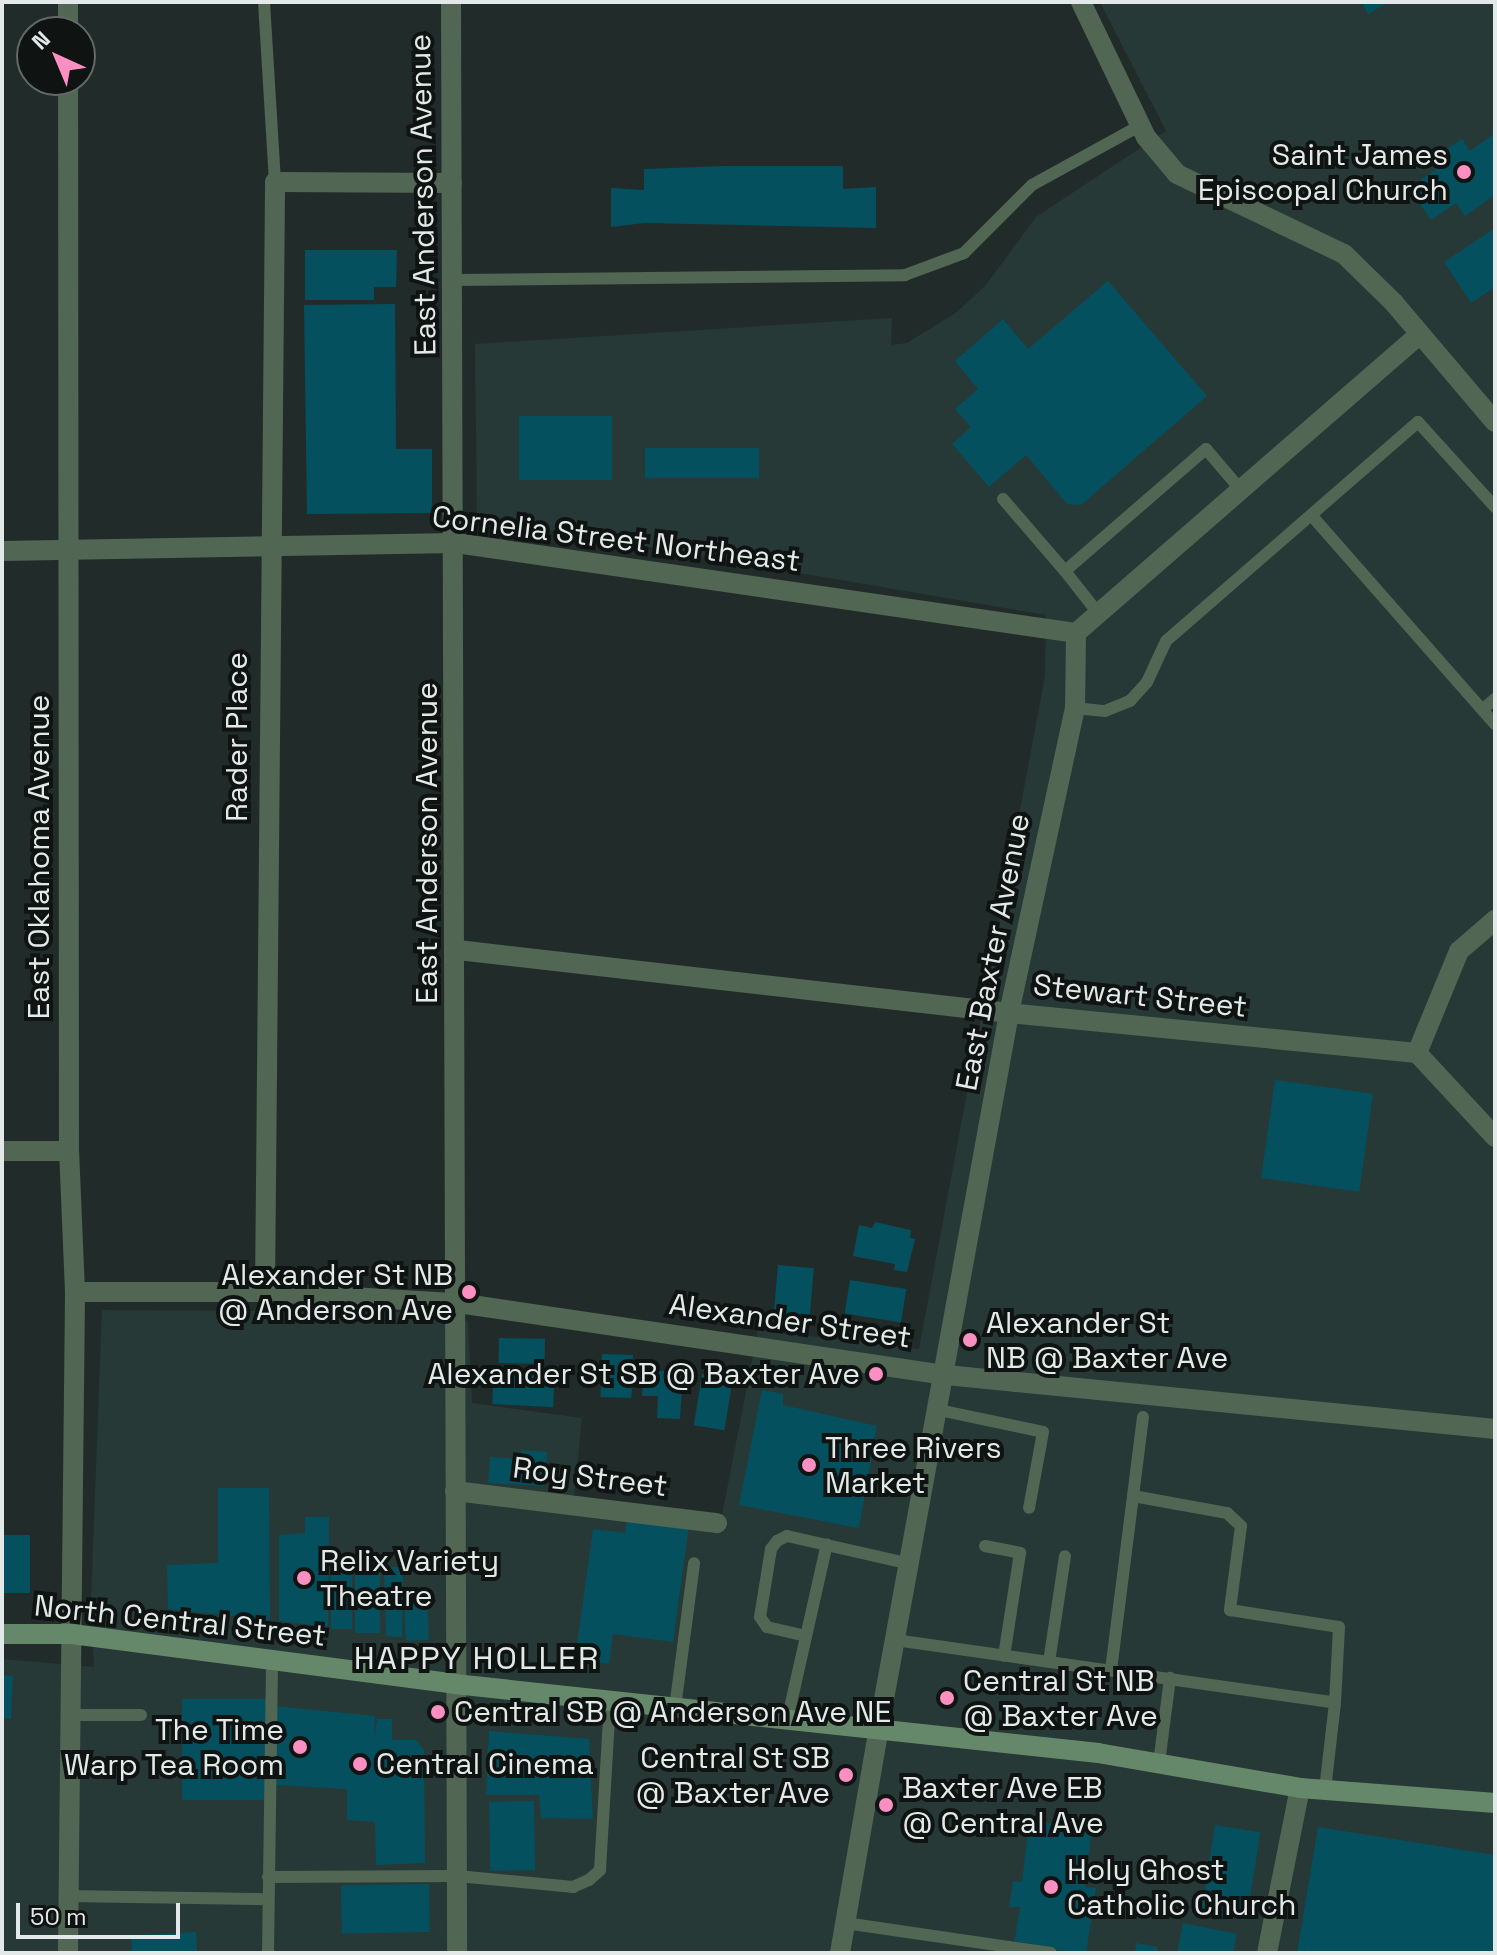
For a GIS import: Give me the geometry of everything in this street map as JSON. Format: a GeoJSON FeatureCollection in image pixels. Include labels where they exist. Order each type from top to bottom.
{"type":"FeatureCollection","features":[{"type":"Feature","properties":{"kind":"main road","name":"North Central Street"},"geometry":{"type":"LineString","coordinates":[[2,1634],[72,1634],[455,1684],[1159,1763],[1300,1788],[1495,1803]]}},
{"type":"Feature","properties":{"kind":"street","name":"East Anderson Avenue"},"geometry":{"type":"LineString","coordinates":[[451,2],[458,950],[455,1491],[457,1953]]}},
{"type":"Feature","properties":{"kind":"street"},"geometry":{"type":"LineString","coordinates":[[1081,2],[1144,131],[1177,174],[1344,254],[1420,334],[1495,422]]}},
{"type":"Feature","properties":{"kind":"street","name":"East Oklahoma Avenue"},"geometry":{"type":"LineString","coordinates":[[68,96],[69,1151],[75,1292],[68,1953]]}},
{"type":"Feature","properties":{"kind":"street"},"geometry":{"type":"LineString","coordinates":[[275,182],[452,183]]}},
{"type":"Feature","properties":{"kind":"street","name":"Rader Place"},"geometry":{"type":"LineString","coordinates":[[265,1292],[268,543],[275,182]]}},
{"type":"Feature","properties":{"kind":"street"},"geometry":{"type":"LineString","coordinates":[[1076,633],[1420,334]]}},
{"type":"Feature","properties":{"kind":"street","name":"Cornelia Street Northeast"},"geometry":{"type":"LineString","coordinates":[[2,551],[69,552],[268,543],[456,543],[1076,633]]}},
{"type":"Feature","properties":{"kind":"street","name":"East Baxter Avenue"},"geometry":{"type":"LineString","coordinates":[[840,1953],[1009,1013],[1075,708],[1076,633]]}},
{"type":"Feature","properties":{"kind":"street"},"geometry":{"type":"LineString","coordinates":[[1495,920],[1459,951],[1417,1053],[1495,1137]]}},
{"type":"Feature","properties":{"kind":"street","name":"Stewart Street"},"geometry":{"type":"LineString","coordinates":[[458,950],[1009,1013],[1417,1053]]}},
{"type":"Feature","properties":{"kind":"street"},"geometry":{"type":"LineString","coordinates":[[2,1151],[69,1151]]}},
{"type":"Feature","properties":{"kind":"street","name":"Alexander Street"},"geometry":{"type":"LineString","coordinates":[[75,1292],[265,1292],[458,1303],[946,1375],[1495,1429]]}},
{"type":"Feature","properties":{"kind":"street","name":"Roy Street"},"geometry":{"type":"LineString","coordinates":[[455,1491],[717,1523]]}},
{"type":"Feature","properties":{"kind":"street"},"geometry":{"type":"LineString","coordinates":[[1267,1953],[1300,1788]]}},
{"type":"Feature","properties":{"kind":"lane"},"geometry":{"type":"LineString","coordinates":[[264,2],[275,182]]}},
{"type":"Feature","properties":{"kind":"lane"},"geometry":{"type":"LineString","coordinates":[[453,280],[905,275],[964,253],[1032,185],[1144,131]]}},
{"type":"Feature","properties":{"kind":"lane"},"geometry":{"type":"LineString","coordinates":[[1075,708],[1105,711],[1130,701],[1147,682],[1166,641],[1418,422],[1495,507]]}},
{"type":"Feature","properties":{"kind":"lane"},"geometry":{"type":"LineString","coordinates":[[1065,571],[1206,449],[1241,490]]}},
{"type":"Feature","properties":{"kind":"lane"},"geometry":{"type":"LineString","coordinates":[[1003,499],[1098,613]]}},
{"type":"Feature","properties":{"kind":"lane"},"geometry":{"type":"LineString","coordinates":[[1312,516],[1495,724]]}},
{"type":"Feature","properties":{"kind":"lane"},"geometry":{"type":"LineString","coordinates":[[1483,709],[1495,699]]}},
{"type":"Feature","properties":{"kind":"lane"},"geometry":{"type":"LineString","coordinates":[[939,1410],[1043,1432],[1029,1508]]}},
{"type":"Feature","properties":{"kind":"lane"},"geometry":{"type":"LineString","coordinates":[[1111,1670],[1143,1417]]}},
{"type":"Feature","properties":{"kind":"lane"},"geometry":{"type":"LineString","coordinates":[[1133,1496],[1227,1513],[1241,1526],[1230,1610],[1339,1627],[1335,1703],[1325,1790]]}},
{"type":"Feature","properties":{"kind":"lane"},"geometry":{"type":"LineString","coordinates":[[806,1636],[767,1627],[760,1617],[771,1549],[787,1536],[910,1564]]}},
{"type":"Feature","properties":{"kind":"lane"},"geometry":{"type":"LineString","coordinates":[[787,1721],[827,1544]]}},
{"type":"Feature","properties":{"kind":"lane"},"geometry":{"type":"LineString","coordinates":[[985,1546],[1020,1553],[1004,1656]]}},
{"type":"Feature","properties":{"kind":"lane"},"geometry":{"type":"LineString","coordinates":[[1049,1662],[1065,1556]]}},
{"type":"Feature","properties":{"kind":"lane"},"geometry":{"type":"LineString","coordinates":[[675,1708],[694,1563]]}},
{"type":"Feature","properties":{"kind":"lane"},"geometry":{"type":"LineString","coordinates":[[895,1640],[1335,1703]]}},
{"type":"Feature","properties":{"kind":"lane"},"geometry":{"type":"LineString","coordinates":[[268,1953],[272,1660]]}},
{"type":"Feature","properties":{"kind":"lane"},"geometry":{"type":"LineString","coordinates":[[1159,1763],[1170,1678]]}},
{"type":"Feature","properties":{"kind":"lane"},"geometry":{"type":"LineString","coordinates":[[268,1877],[457,1876],[573,1887],[600,1870],[610,1701]]}},
{"type":"Feature","properties":{"kind":"lane"},"geometry":{"type":"LineString","coordinates":[[71,1715],[141,1715]]}},
{"type":"Feature","properties":{"kind":"lane"},"geometry":{"type":"LineString","coordinates":[[68,1896],[267,1899]]}},
{"type":"Feature","properties":{"kind":"lane"},"geometry":{"type":"LineString","coordinates":[[845,1923],[1051,1953]]}},
{"type":"Feature","properties":{"kind":"shaded area"},"geometry":{"type":"Polygon","coordinates":[[[1100,2],[1495,2],[1495,1953],[2,1953],[2,1659],[94,1667],[91,1601],[102,1310],[425,1312],[468,1321],[472,1403],[582,1418],[574,1496],[722,1515],[758,1330],[919,1349],[1045,676],[1046,615],[484,519],[477,514],[475,344],[892,318],[891,345],[907,343],[957,312],[986,285],[1036,217],[1166,131],[1100,2]]]}},
{"type":"Feature","properties":{"kind":"building"},"geometry":{"type":"Polygon","coordinates":[[[1362,2],[1389,2],[1368,14],[1362,2]]]}},
{"type":"Feature","properties":{"kind":"building","name":"Saint James Episcopal Church"},"geometry":{"type":"Polygon","coordinates":[[[1495,133],[1495,195],[1465,216],[1456,203],[1431,220],[1409,188],[1446,162],[1440,153],[1462,139],[1470,151],[1495,133]]]}},
{"type":"Feature","properties":{"kind":"building"},"geometry":{"type":"Polygon","coordinates":[[[843,166],[843,189],[876,187],[876,228],[644,223],[611,227],[611,188],[644,190],[644,169],[843,166]]]}},
{"type":"Feature","properties":{"kind":"building","name":"Saint James Episcopal Church"},"geometry":{"type":"Polygon","coordinates":[[[1495,228],[1495,287],[1471,303],[1444,262],[1495,228]]]}},
{"type":"Feature","properties":{"kind":"building"},"geometry":{"type":"Polygon","coordinates":[[[305,250],[397,250],[396,287],[374,287],[374,300],[305,300],[305,250]]]}},
{"type":"Feature","properties":{"kind":"building"},"geometry":{"type":"Polygon","coordinates":[[[1108,281],[1207,396],[1081,505],[1067,504],[1026,455],[989,487],[952,444],[971,427],[955,409],[978,389],[955,361],[1003,319],[1028,349],[1108,281]]]}},
{"type":"Feature","properties":{"kind":"building"},"geometry":{"type":"Polygon","coordinates":[[[395,304],[396,449],[432,449],[432,513],[307,514],[304,305],[395,304]]]}},
{"type":"Feature","properties":{"kind":"building"},"geometry":{"type":"Polygon","coordinates":[[[519,416],[612,416],[612,480],[519,480],[519,416]]]}},
{"type":"Feature","properties":{"kind":"building"},"geometry":{"type":"Polygon","coordinates":[[[645,448],[759,448],[759,478],[645,478],[645,448]]]}},
{"type":"Feature","properties":{"kind":"building"},"geometry":{"type":"Polygon","coordinates":[[[1275,1080],[1373,1094],[1359,1192],[1261,1178],[1275,1080]]]}},
{"type":"Feature","properties":{"kind":"building"},"geometry":{"type":"Polygon","coordinates":[[[875,1222],[911,1230],[910,1238],[915,1239],[907,1272],[894,1270],[895,1264],[853,1256],[859,1225],[872,1228],[875,1222]]]}},
{"type":"Feature","properties":{"kind":"building"},"geometry":{"type":"Polygon","coordinates":[[[778,1265],[814,1268],[809,1320],[773,1317],[778,1265]]]}},
{"type":"Feature","properties":{"kind":"building"},"geometry":{"type":"Polygon","coordinates":[[[850,1280],[906,1289],[901,1322],[845,1314],[850,1280]]]}},
{"type":"Feature","properties":{"kind":"building"},"geometry":{"type":"Polygon","coordinates":[[[499,1338],[545,1339],[545,1364],[499,1363],[499,1338]]]}},
{"type":"Feature","properties":{"kind":"building"},"geometry":{"type":"Polygon","coordinates":[[[602,1354],[633,1355],[631,1398],[600,1397],[602,1354]]]}},
{"type":"Feature","properties":{"kind":"building"},"geometry":{"type":"Polygon","coordinates":[[[494,1370],[555,1373],[553,1407],[492,1404],[494,1370]]]}},
{"type":"Feature","properties":{"kind":"building"},"geometry":{"type":"Polygon","coordinates":[[[644,1370],[683,1372],[680,1419],[657,1418],[658,1396],[642,1396],[644,1370]]]}},
{"type":"Feature","properties":{"kind":"building"},"geometry":{"type":"Polygon","coordinates":[[[702,1374],[733,1379],[724,1430],[694,1425],[702,1374]]]}},
{"type":"Feature","properties":{"kind":"building","name":"Three Rivers Market"},"geometry":{"type":"Polygon","coordinates":[[[762,1390],[783,1394],[783,1405],[877,1426],[859,1528],[739,1505],[762,1390]]]}},
{"type":"Feature","properties":{"kind":"building"},"geometry":{"type":"Polygon","coordinates":[[[521,1450],[547,1452],[544,1486],[488,1483],[490,1457],[520,1459],[521,1450]]]}},
{"type":"Feature","properties":{"kind":"building"},"geometry":{"type":"Polygon","coordinates":[[[218,1488],[269,1488],[270,1620],[168,1609],[167,1565],[218,1563],[218,1488]]]}},
{"type":"Feature","properties":{"kind":"building","name":"Relix Variety Theatre"},"geometry":{"type":"Polygon","coordinates":[[[305,1517],[329,1517],[328,1627],[279,1621],[279,1535],[305,1533],[305,1517]]]}},
{"type":"Feature","properties":{"kind":"building"},"geometry":{"type":"Polygon","coordinates":[[[627,1517],[689,1525],[673,1642],[613,1634],[609,1664],[575,1659],[593,1529],[625,1533],[627,1517]]]}},
{"type":"Feature","properties":{"kind":"building"},"geometry":{"type":"Polygon","coordinates":[[[2,1535],[30,1535],[30,1593],[2,1593],[2,1535]]]}},
{"type":"Feature","properties":{"kind":"building"},"geometry":{"type":"Polygon","coordinates":[[[331,1555],[352,1555],[352,1629],[331,1629],[331,1555]]]}},
{"type":"Feature","properties":{"kind":"building"},"geometry":{"type":"Polygon","coordinates":[[[355,1556],[380,1556],[380,1633],[355,1633],[355,1556]]]}},
{"type":"Feature","properties":{"kind":"building"},"geometry":{"type":"Polygon","coordinates":[[[384,1567],[403,1567],[402,1637],[386,1636],[384,1567]]]}},
{"type":"Feature","properties":{"kind":"building"},"geometry":{"type":"Polygon","coordinates":[[[427,1590],[429,1640],[406,1641],[404,1591],[427,1590]]]}},
{"type":"Feature","properties":{"kind":"building"},"geometry":{"type":"Polygon","coordinates":[[[2,1675],[13,1676],[11,1719],[2,1718],[2,1675]]]}},
{"type":"Feature","properties":{"kind":"building"},"geometry":{"type":"Polygon","coordinates":[[[182,1699],[268,1699],[268,1800],[182,1800],[182,1699]]]}},
{"type":"Feature","properties":{"kind":"building"},"geometry":{"type":"Polygon","coordinates":[[[274,1706],[375,1716],[374,1740],[377,1719],[392,1719],[392,1740],[416,1740],[424,1750],[425,1863],[376,1865],[375,1822],[347,1820],[347,1789],[274,1785],[274,1706]]]}},
{"type":"Feature","properties":{"kind":"building"},"geometry":{"type":"Polygon","coordinates":[[[489,1731],[589,1739],[593,1819],[541,1818],[539,1795],[486,1795],[489,1731]]]}},
{"type":"Feature","properties":{"kind":"building"},"geometry":{"type":"Polygon","coordinates":[[[534,1801],[535,1870],[490,1871],[489,1802],[534,1801]]]}},
{"type":"Feature","properties":{"kind":"building","name":"Holy Ghost Catholic Church"},"geometry":{"type":"Polygon","coordinates":[[[1029,1821],[1092,1827],[1085,1887],[1096,1888],[1086,1953],[1014,1945],[1020,1907],[1009,1907],[1013,1881],[1022,1882],[1029,1821]]]}},
{"type":"Feature","properties":{"kind":"building"},"geometry":{"type":"Polygon","coordinates":[[[1215,1825],[1260,1832],[1247,1920],[1201,1913],[1215,1825]]]}},
{"type":"Feature","properties":{"kind":"building"},"geometry":{"type":"Polygon","coordinates":[[[1318,1827],[1495,1855],[1495,1953],[1297,1953],[1318,1827]]]}},
{"type":"Feature","properties":{"kind":"building"},"geometry":{"type":"Polygon","coordinates":[[[429,1884],[430,1932],[342,1934],[341,1886],[429,1884]]]}},
{"type":"Feature","properties":{"kind":"building"},"geometry":{"type":"Polygon","coordinates":[[[1183,1923],[1237,1934],[1233,1953],[1177,1953],[1183,1923]]]}},
{"type":"Feature","properties":{"kind":"building"},"geometry":{"type":"Polygon","coordinates":[[[196,1932],[197,1953],[132,1953],[131,1935],[196,1932]]]}},
{"type":"Feature","properties":{"kind":"building"},"geometry":{"type":"Polygon","coordinates":[[[1136,1943],[1158,1947],[1157,1953],[1135,1953],[1136,1943]]]}},
{"type":"Feature","properties":{"kind":"place","name":"Saint James Episcopal Church"},"geometry":{"type":"Point","coordinates":[1464,172]}},
{"type":"Feature","properties":{"kind":"place","name":"Alexander St NB @ Anderson Ave"},"geometry":{"type":"Point","coordinates":[469,1292]}},
{"type":"Feature","properties":{"kind":"place","name":"Alexander St NB @ Baxter Ave"},"geometry":{"type":"Point","coordinates":[970,1340]}},
{"type":"Feature","properties":{"kind":"place","name":"Alexander St SB @ Baxter Ave"},"geometry":{"type":"Point","coordinates":[876,1374]}},
{"type":"Feature","properties":{"kind":"place","name":"Three Rivers Market"},"geometry":{"type":"Point","coordinates":[809,1465]}},
{"type":"Feature","properties":{"kind":"place","name":"Relix Variety Theatre"},"geometry":{"type":"Point","coordinates":[304,1578]}},
{"type":"Feature","properties":{"kind":"place","name":"Central St NB @ Baxter Ave"},"geometry":{"type":"Point","coordinates":[947,1698]}},
{"type":"Feature","properties":{"kind":"place","name":"Central SB @ Anderson Ave NE"},"geometry":{"type":"Point","coordinates":[438,1712]}},
{"type":"Feature","properties":{"kind":"place","name":"The Time Warp Tea Room"},"geometry":{"type":"Point","coordinates":[300,1747]}},
{"type":"Feature","properties":{"kind":"place","name":"Central Cinema"},"geometry":{"type":"Point","coordinates":[360,1764]}},
{"type":"Feature","properties":{"kind":"place","name":"Central St SB @ Baxter Ave"},"geometry":{"type":"Point","coordinates":[846,1775]}},
{"type":"Feature","properties":{"kind":"place","name":"Baxter Ave EB @ Central Ave"},"geometry":{"type":"Point","coordinates":[886,1805]}},
{"type":"Feature","properties":{"kind":"place","name":"Holy Ghost Catholic Church"},"geometry":{"type":"Point","coordinates":[1051,1887]}},
{"type":"Feature","properties":{"kind":"district","name":"HAPPY HOLLER"},"geometry":{"type":"Point","coordinates":[477,1658]}}]}
